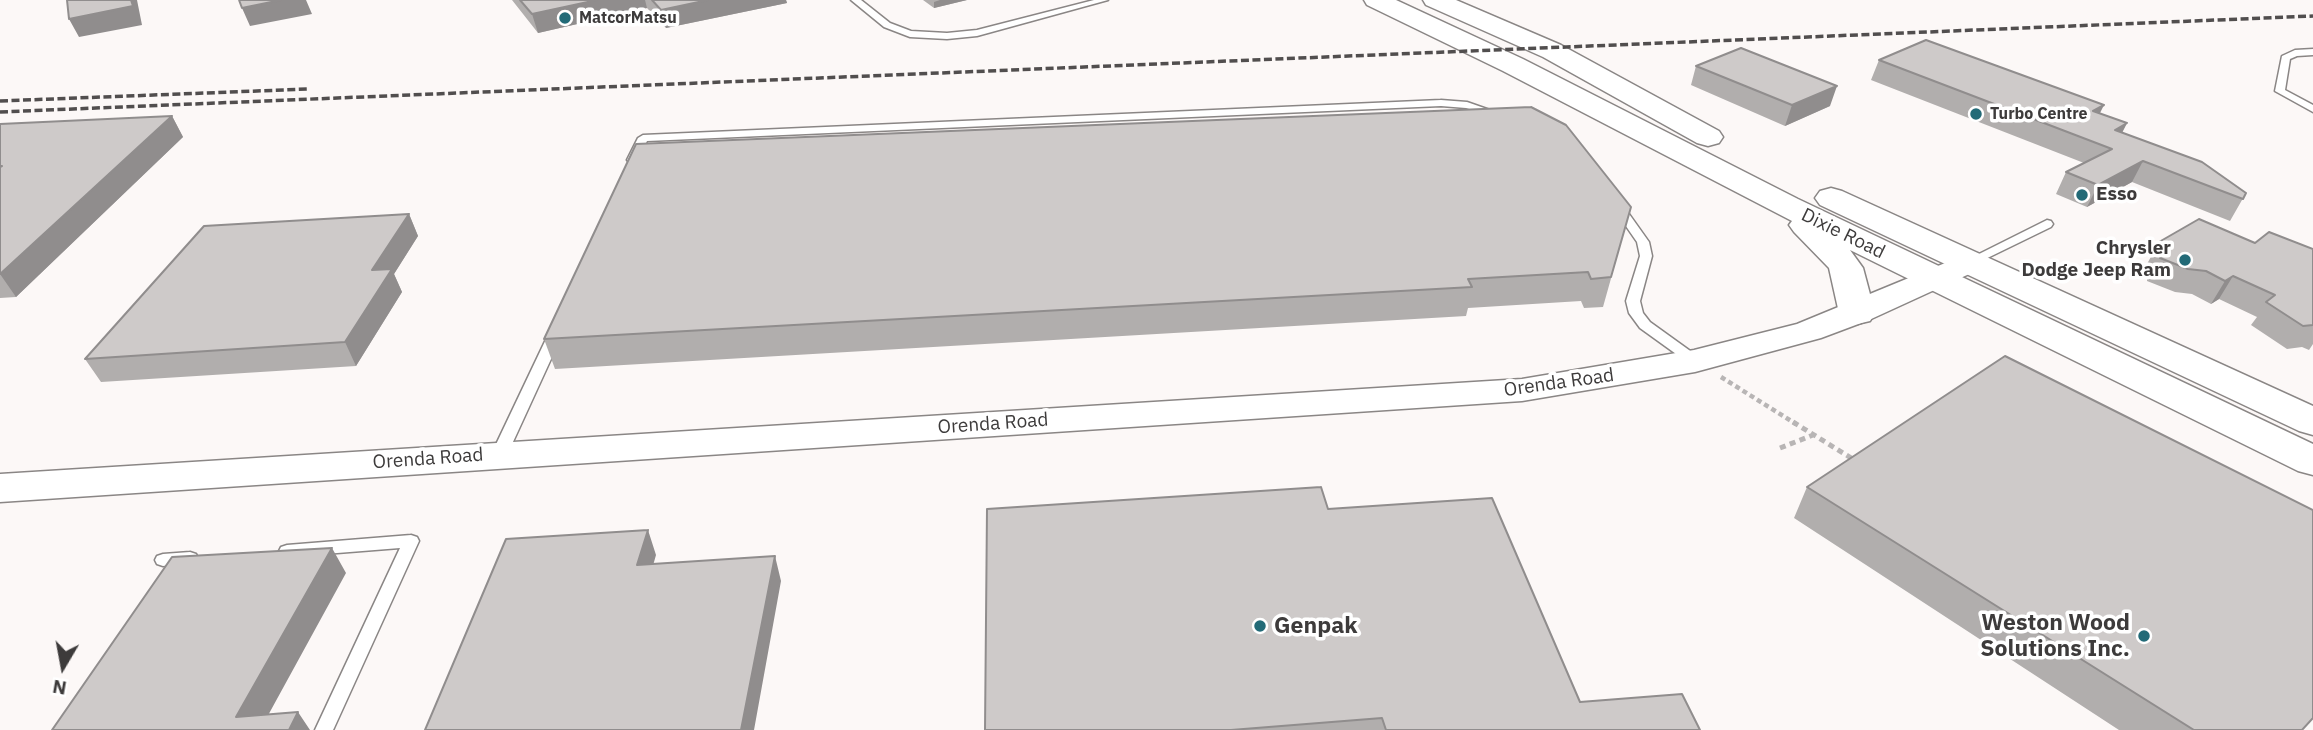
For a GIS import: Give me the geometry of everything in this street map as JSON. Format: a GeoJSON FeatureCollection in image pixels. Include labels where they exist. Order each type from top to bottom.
{"type":"FeatureCollection","features":[{"type":"Feature","properties":{"kind":"main road","name":"Dixie Road"},"geometry":{"type":"LineString","coordinates":[[1376,0],[1536,76],[1787,206],[1951,271],[2313,422]]}},
{"type":"Feature","properties":{"kind":"main road","name":"Dixie Road"},"geometry":{"type":"LineString","coordinates":[[1435,0],[1552,51],[1951,271],[2313,461]]}},
{"type":"Feature","properties":{"kind":"main road"},"geometry":{"type":"LineString","coordinates":[[1787,206],[1833,250],[1846,268],[1857,313]]}},
{"type":"Feature","properties":{"kind":"street","name":"Orenda Road"},"geometry":{"type":"LineString","coordinates":[[0,488],[499,454],[1480,394],[1579,382],[1695,362],[1809,331],[1857,313],[1951,271]]}},
{"type":"Feature","properties":{"kind":"lane"},"geometry":{"type":"LineString","coordinates":[[855,0],[887,25],[910,34],[947,36],[977,33],[1104,0]]}},
{"type":"Feature","properties":{"kind":"lane"},"geometry":{"type":"LineString","coordinates":[[2313,52],[2295,52],[2285,58],[2280,91],[2313,109]]}},
{"type":"Feature","properties":{"kind":"lane"},"geometry":{"type":"LineString","coordinates":[[627,175],[643,138],[1441,103],[1493,111],[1516,122]]}},
{"type":"Feature","properties":{"kind":"lane"},"geometry":{"type":"LineString","coordinates":[[1610,195],[1643,242],[1646,256],[1633,301],[1636,313],[1645,325],[1695,362]]}},
{"type":"Feature","properties":{"kind":"lane"},"geometry":{"type":"LineString","coordinates":[[1951,271],[2047,224]]}},
{"type":"Feature","properties":{"kind":"lane"},"geometry":{"type":"LineString","coordinates":[[499,454],[561,320]]}},
{"type":"Feature","properties":{"kind":"lane"},"geometry":{"type":"LineString","coordinates":[[273,552],[411,541],[324,729]]}},
{"type":"Feature","properties":{"kind":"lane"},"geometry":{"type":"LineString","coordinates":[[163,561],[205,557]]}},
{"type":"Feature","properties":{"kind":"path"},"geometry":{"type":"LineString","coordinates":[[1695,362],[1860,463]]}},
{"type":"Feature","properties":{"kind":"path"},"geometry":{"type":"LineString","coordinates":[[1780,448],[1814,434]]}},
{"type":"Feature","properties":{"kind":"building"},"geometry":{"type":"Polygon","coordinates":[[[67,0],[131,0],[133,6],[69,19],[67,0]]]}},
{"type":"Feature","properties":{"kind":"building"},"geometry":{"type":"Polygon","coordinates":[[[239,0],[281,0],[242,8],[239,0]]]}},
{"type":"Feature","properties":{"kind":"building"},"geometry":{"type":"Polygon","coordinates":[[[520,0],[597,0],[532,14],[520,0]]]}},
{"type":"Feature","properties":{"kind":"building"},"geometry":{"type":"Polygon","coordinates":[[[652,0],[708,0],[661,10],[652,0]]]}},
{"type":"Feature","properties":{"kind":"building"},"geometry":{"type":"Polygon","coordinates":[[[1926,40],[2104,105],[2093,111],[2127,123],[2115,130],[2202,162],[2246,193],[2243,199],[2143,161],[2098,185],[2066,172],[2112,149],[1879,60],[1926,40]]]}},
{"type":"Feature","properties":{"kind":"building"},"geometry":{"type":"Polygon","coordinates":[[[1741,48],[1837,86],[1792,105],[1696,66],[1741,48]]]}},
{"type":"Feature","properties":{"kind":"building"},"geometry":{"type":"Polygon","coordinates":[[[1531,107],[1566,125],[1631,207],[1611,277],[1591,279],[1588,272],[1468,279],[1472,287],[544,339],[636,144],[1531,107]]]}},
{"type":"Feature","properties":{"kind":"building"},"geometry":{"type":"Polygon","coordinates":[[[172,116],[0,274],[0,124],[172,116]]]}},
{"type":"Feature","properties":{"kind":"building"},"geometry":{"type":"Polygon","coordinates":[[[409,214],[372,270],[392,269],[345,342],[85,359],[204,226],[409,214]]]}},
{"type":"Feature","properties":{"kind":"building"},"geometry":{"type":"Polygon","coordinates":[[[2199,219],[2255,243],[2269,232],[2313,249],[2313,325],[2303,326],[2266,302],[2275,295],[2233,276],[2225,281],[2206,271],[2188,269],[2160,258],[2159,242],[2199,219]]]}},
{"type":"Feature","properties":{"kind":"building","name":"Weston Wood Solutions Inc."},"geometry":{"type":"Polygon","coordinates":[[[2005,356],[2313,510],[2313,718],[2302,730],[2194,730],[1807,487],[2005,356]]]}},
{"type":"Feature","properties":{"kind":"building","name":"Genpak"},"geometry":{"type":"Polygon","coordinates":[[[1321,487],[1328,509],[1492,498],[1580,702],[1682,694],[1700,730],[1386,730],[1382,718],[1231,730],[985,730],[987,509],[1321,487]]]}},
{"type":"Feature","properties":{"kind":"building"},"geometry":{"type":"Polygon","coordinates":[[[648,530],[637,565],[775,556],[741,730],[425,730],[506,539],[648,530]]]}},
{"type":"Feature","properties":{"kind":"building"},"geometry":{"type":"Polygon","coordinates":[[[332,548],[236,717],[298,712],[289,730],[52,730],[172,557],[332,548]]]}},
{"type":"Feature","properties":{"kind":"railway"},"geometry":{"type":"LineString","coordinates":[[0,112],[2313,16]]}},
{"type":"Feature","properties":{"kind":"railway"},"geometry":{"type":"LineString","coordinates":[[0,101],[308,89]]}},
{"type":"Feature","properties":{"kind":"place","name":"MatcorMatsu"},"geometry":{"type":"Point","coordinates":[565,18]}},
{"type":"Feature","properties":{"kind":"place","name":"Turbo Centre"},"geometry":{"type":"Point","coordinates":[1976,114]}},
{"type":"Feature","properties":{"kind":"place","name":"Esso"},"geometry":{"type":"Point","coordinates":[2082,195]}},
{"type":"Feature","properties":{"kind":"place","name":"Chrysler Dodge Jeep Ram"},"geometry":{"type":"Point","coordinates":[2185,260]}},
{"type":"Feature","properties":{"kind":"place","name":"Genpak"},"geometry":{"type":"Point","coordinates":[1260,626]}},
{"type":"Feature","properties":{"kind":"place","name":"Weston Wood Solutions Inc."},"geometry":{"type":"Point","coordinates":[2144,636]}}]}
